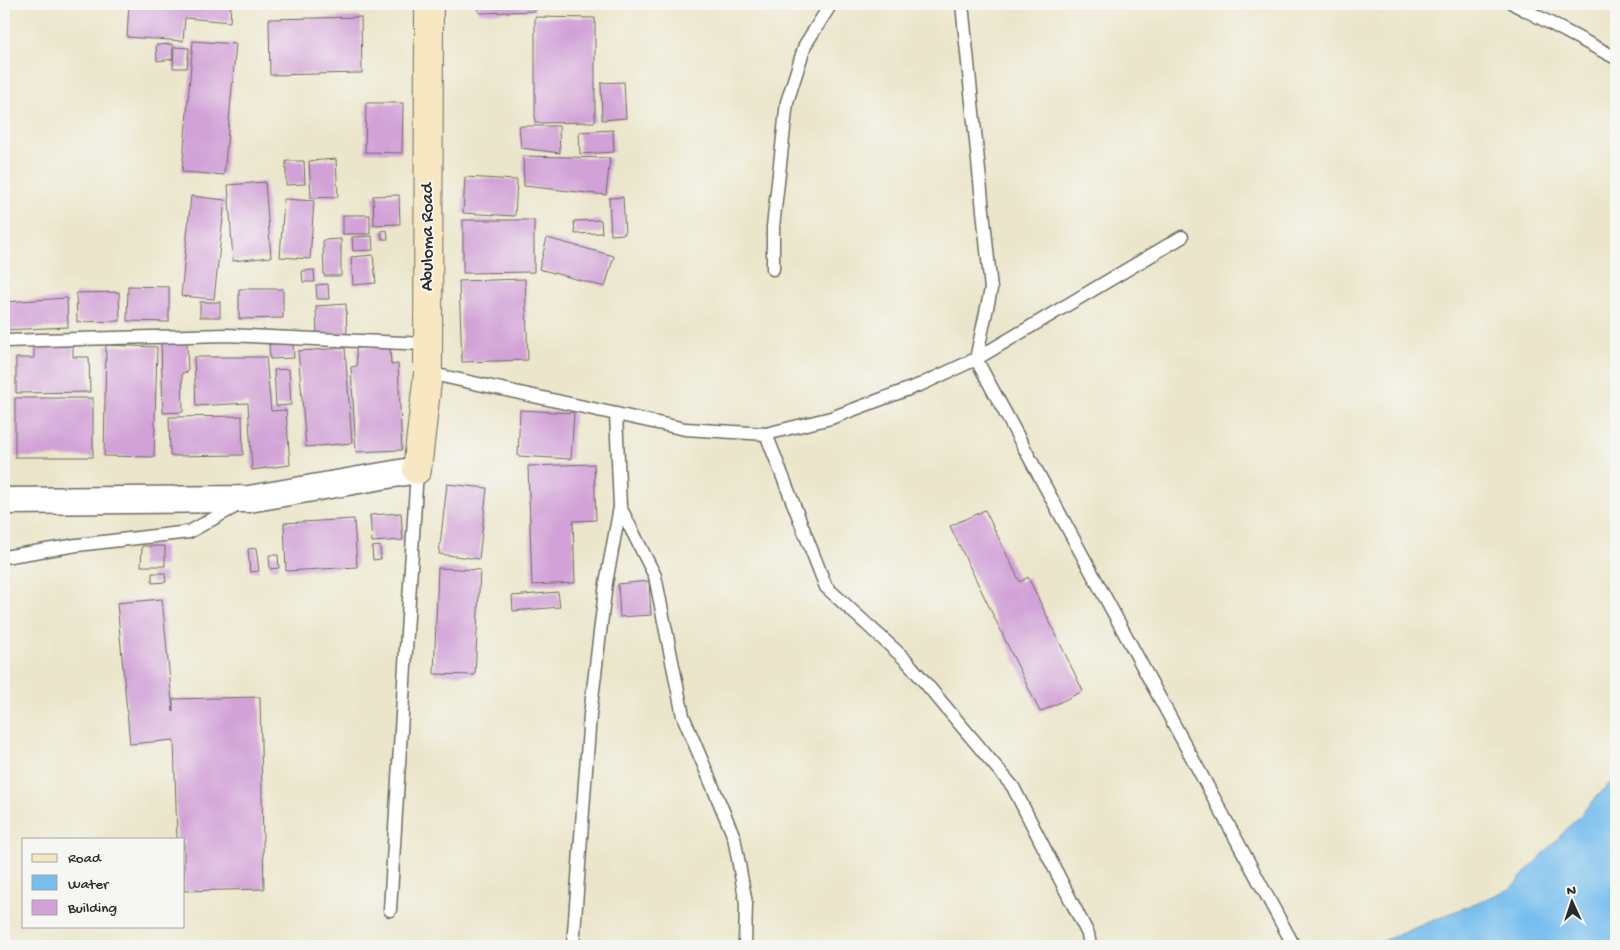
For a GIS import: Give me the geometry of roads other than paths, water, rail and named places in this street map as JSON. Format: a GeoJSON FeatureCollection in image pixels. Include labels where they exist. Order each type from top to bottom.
{"type":"FeatureCollection","features":[{"type":"Feature","properties":{"kind":"street","name":"Abuloma Road"},"geometry":{"type":"LineString","coordinates":[[417,470],[428,373],[429,4]]}},
{"type":"Feature","properties":{"kind":"street"},"geometry":{"type":"LineString","coordinates":[[4,501],[249,500],[417,470]]}},
{"type":"Feature","properties":{"kind":"lane"},"geometry":{"type":"LineString","coordinates":[[773,269],[773,227],[787,102],[805,45],[831,4]]}},
{"type":"Feature","properties":{"kind":"lane"},"geometry":{"type":"LineString","coordinates":[[962,4],[991,289],[976,359],[1294,946]]}},
{"type":"Feature","properties":{"kind":"lane"},"geometry":{"type":"LineString","coordinates":[[1514,4],[1616,58]]}},
{"type":"Feature","properties":{"kind":"lane"},"geometry":{"type":"LineString","coordinates":[[428,373],[685,429],[766,434],[831,418],[922,384],[976,359],[1182,237]]}},
{"type":"Feature","properties":{"kind":"lane"},"geometry":{"type":"LineString","coordinates":[[4,341],[226,335],[427,344]]}},
{"type":"Feature","properties":{"kind":"lane"},"geometry":{"type":"LineString","coordinates":[[573,946],[590,715],[606,583],[620,507],[616,414]]}},
{"type":"Feature","properties":{"kind":"lane"},"geometry":{"type":"LineString","coordinates":[[766,434],[826,587],[906,660],[1013,787],[1088,934],[1090,946]]}},
{"type":"Feature","properties":{"kind":"lane"},"geometry":{"type":"LineString","coordinates":[[390,910],[417,470]]}},
{"type":"Feature","properties":{"kind":"lane"},"geometry":{"type":"LineString","coordinates":[[4,557],[78,544],[189,532],[249,500]]}},
{"type":"Feature","properties":{"kind":"lane"},"geometry":{"type":"LineString","coordinates":[[620,507],[655,576],[683,716],[734,837],[746,903],[745,946]]}},
{"type":"Feature","properties":{"kind":"water"},"geometry":{"type":"Polygon","coordinates":[[[1616,777],[1616,946],[1371,946],[1510,889],[1616,777]]]}}]}
